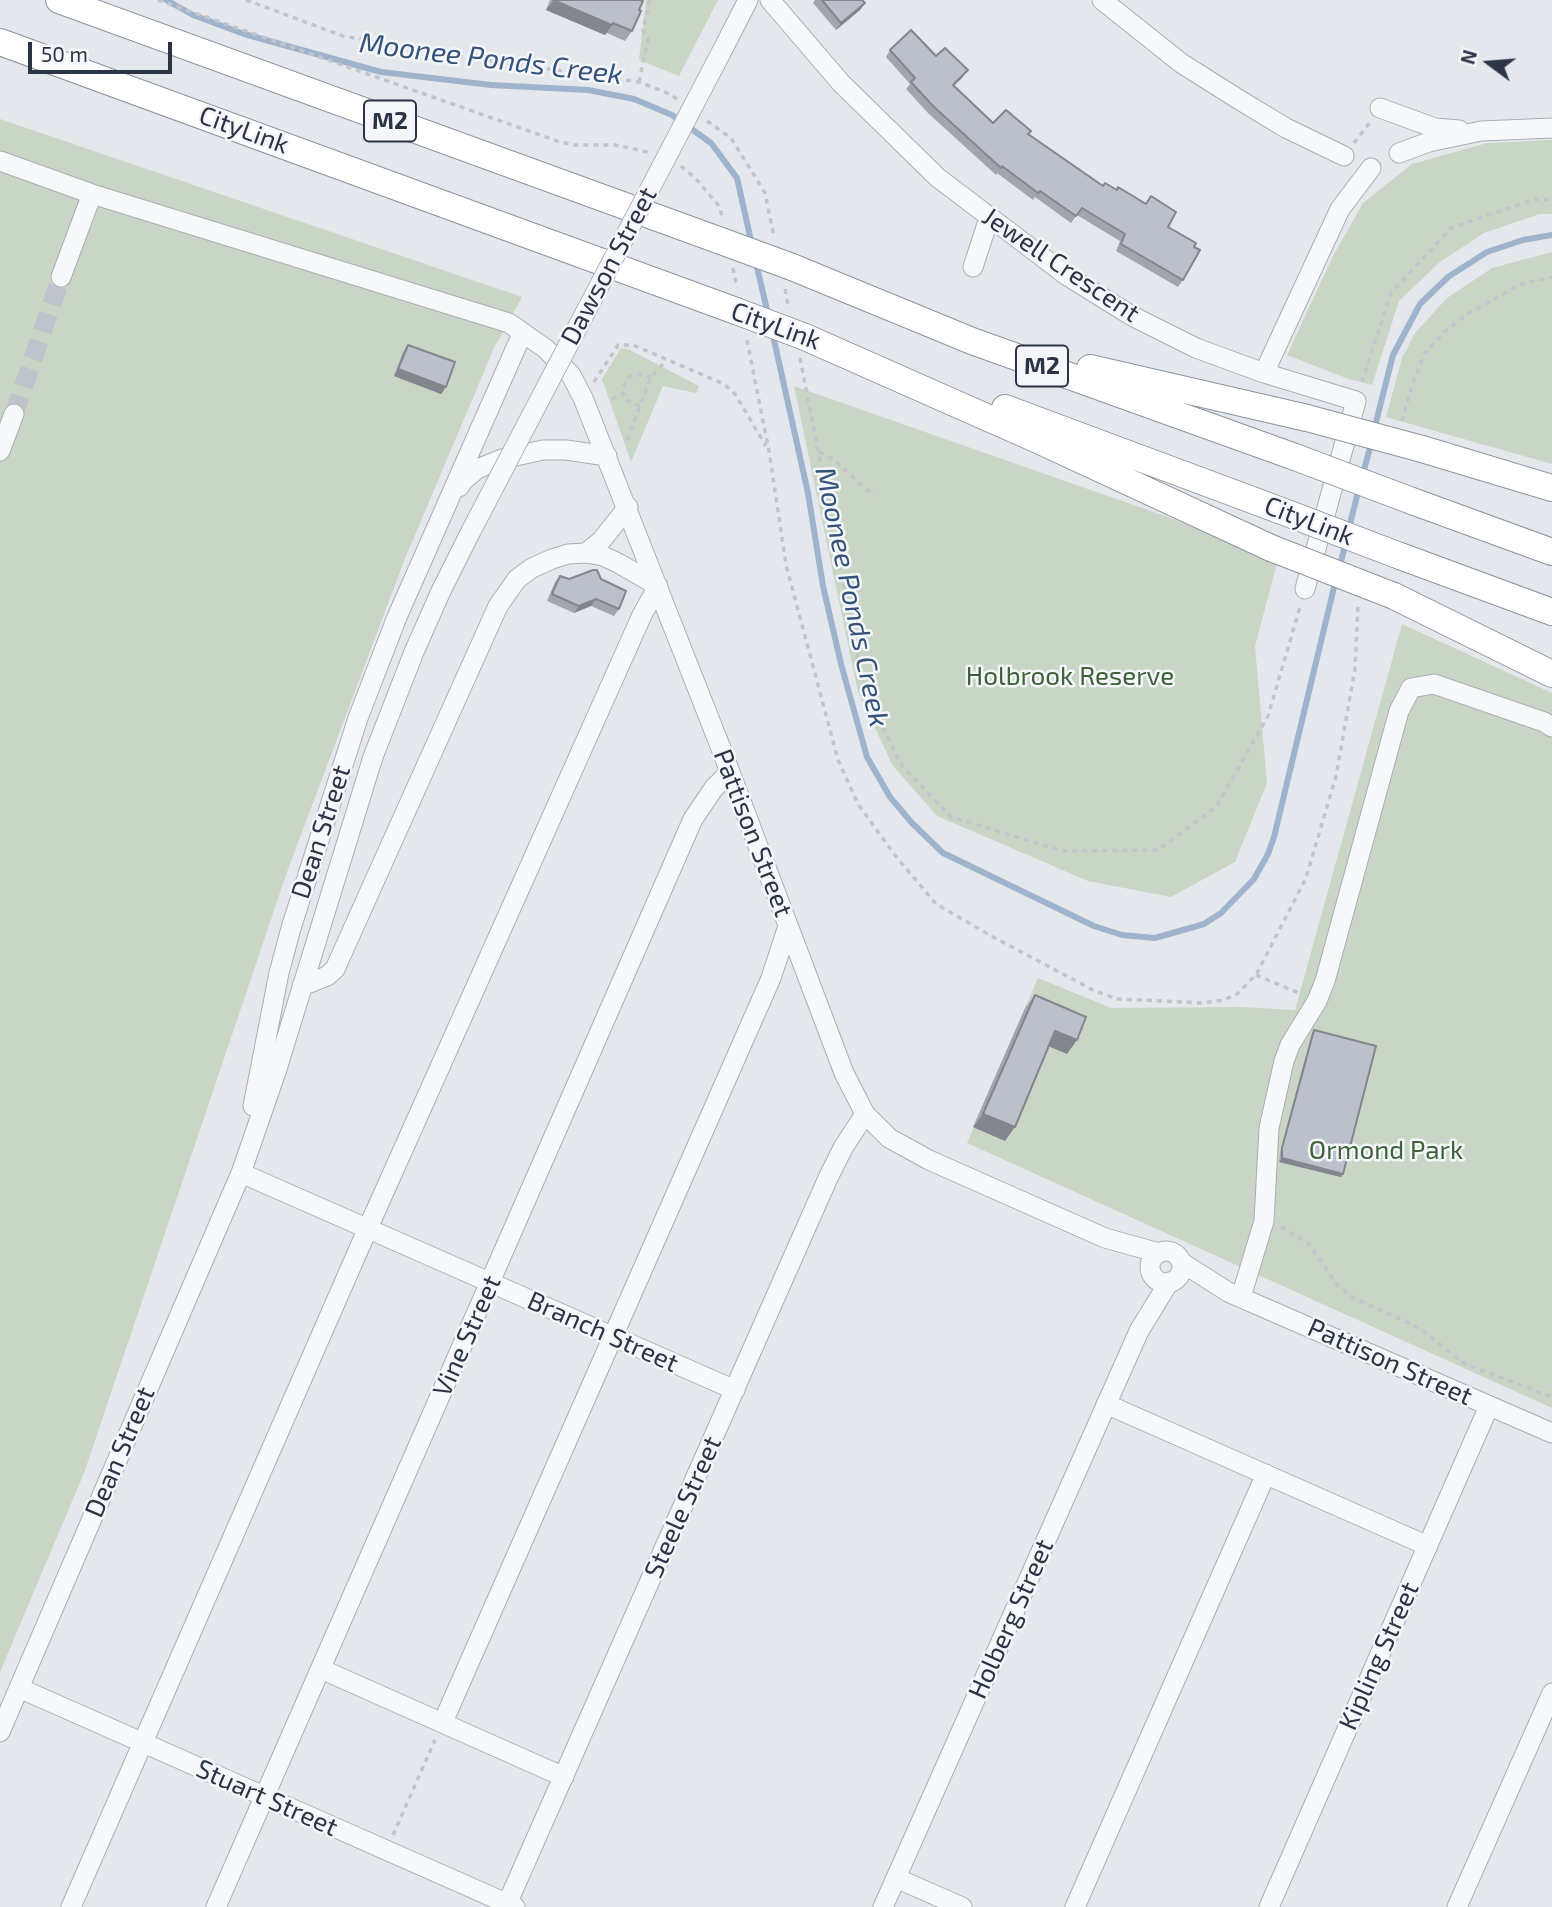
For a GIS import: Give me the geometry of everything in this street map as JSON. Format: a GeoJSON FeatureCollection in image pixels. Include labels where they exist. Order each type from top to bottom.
{"type":"FeatureCollection","features":[{"type":"Feature","properties":{"kind":"highway","name":"CityLink"},"geometry":{"type":"LineString","coordinates":[[59,0],[725,240],[972,341],[1552,552]]}},
{"type":"Feature","properties":{"kind":"highway","name":"CityLink"},"geometry":{"type":"LineString","coordinates":[[0,42],[737,305],[805,337],[917,375],[1552,612]]}},
{"type":"Feature","properties":{"kind":"highway"},"geometry":{"type":"LineString","coordinates":[[805,337],[1038,440],[1270,548],[1394,596],[1552,674]]}},
{"type":"Feature","properties":{"kind":"highway"},"geometry":{"type":"LineString","coordinates":[[972,341],[1307,418],[1552,488]]}},
{"type":"Feature","properties":{"kind":"street","name":"Dawson Street"},"geometry":{"type":"LineString","coordinates":[[470,533],[748,0]]}},
{"type":"Feature","properties":{"kind":"street","name":"Jewell Crescent"},"geometry":{"type":"LineString","coordinates":[[769,0],[841,83],[937,177],[1066,275],[1132,316],[1196,348],[1264,373],[1356,401]]}},
{"type":"Feature","properties":{"kind":"street"},"geometry":{"type":"LineString","coordinates":[[1102,0],[1181,63],[1286,128],[1344,156]]}},
{"type":"Feature","properties":{"kind":"street"},"geometry":{"type":"LineString","coordinates":[[1380,108],[1435,128],[1481,131],[1552,128]]}},
{"type":"Feature","properties":{"kind":"street"},"geometry":{"type":"LineString","coordinates":[[1399,153],[1429,142],[1481,131]]}},
{"type":"Feature","properties":{"kind":"street","name":"Pattison Street"},"geometry":{"type":"LineString","coordinates":[[0,161],[92,194],[515,328],[546,349],[571,375],[583,398],[628,506],[844,1073],[865,1114],[889,1138],[907,1150],[1105,1238],[1164,1270],[1235,1294],[1552,1433]]}},
{"type":"Feature","properties":{"kind":"street"},"geometry":{"type":"LineString","coordinates":[[1264,373],[1340,209],[1371,168]]}},
{"type":"Feature","properties":{"kind":"street"},"geometry":{"type":"LineString","coordinates":[[61,277],[92,194]]}},
{"type":"Feature","properties":{"kind":"street"},"geometry":{"type":"LineString","coordinates":[[973,267],[989,218]]}},
{"type":"Feature","properties":{"kind":"street","name":"Dean Street"},"geometry":{"type":"LineString","coordinates":[[241,1173],[279,973],[313,855],[372,677],[447,505],[515,328]]}},
{"type":"Feature","properties":{"kind":"street"},"geometry":{"type":"LineString","coordinates":[[1305,589],[1356,401]]}},
{"type":"Feature","properties":{"kind":"street"},"geometry":{"type":"LineString","coordinates":[[0,451],[14,414]]}},
{"type":"Feature","properties":{"kind":"street","name":"Dean Street"},"geometry":{"type":"LineString","coordinates":[[447,505],[464,480],[477,469],[502,459],[555,450],[607,456]]}},
{"type":"Feature","properties":{"kind":"street"},"geometry":{"type":"LineString","coordinates":[[586,553],[601,541],[628,506]]}},
{"type":"Feature","properties":{"kind":"street","name":"Dean Street"},"geometry":{"type":"LineString","coordinates":[[0,1732],[241,1173],[373,757],[414,652],[470,533]]}},
{"type":"Feature","properties":{"kind":"street"},"geometry":{"type":"LineString","coordinates":[[71,1907],[368,1228],[642,615],[658,586],[618,563],[586,553],[568,554],[533,568],[517,579],[498,606],[335,970],[302,986]]}},
{"type":"Feature","properties":{"kind":"street"},"geometry":{"type":"LineString","coordinates":[[1235,1294],[1264,1221],[1269,1128],[1275,1095],[1290,1045],[1325,981],[1399,711],[1411,688],[1434,684],[1552,727]]}},
{"type":"Feature","properties":{"kind":"street","name":"Vine Street"},"geometry":{"type":"LineString","coordinates":[[216,1907],[693,819],[714,788],[730,772]]}},
{"type":"Feature","properties":{"kind":"street"},"geometry":{"type":"LineString","coordinates":[[443,1722],[771,978],[788,926]]}},
{"type":"Feature","properties":{"kind":"street","name":"Steele Street"},"geometry":{"type":"LineString","coordinates":[[511,1905],[564,1777],[828,1178],[865,1114]]}},
{"type":"Feature","properties":{"kind":"street","name":"Branch Street"},"geometry":{"type":"LineString","coordinates":[[241,1173],[735,1390]]}},
{"type":"Feature","properties":{"kind":"street","name":"Holberg Street"},"geometry":{"type":"LineString","coordinates":[[883,1907],[1164,1270]]}},
{"type":"Feature","properties":{"kind":"street"},"geometry":{"type":"LineString","coordinates":[[1106,1404],[1428,1546]]}},
{"type":"Feature","properties":{"kind":"street","name":"Kipling Street"},"geometry":{"type":"LineString","coordinates":[[1269,1907],[1489,1406]]}},
{"type":"Feature","properties":{"kind":"street"},"geometry":{"type":"LineString","coordinates":[[1075,1907],[1266,1474]]}},
{"type":"Feature","properties":{"kind":"street"},"geometry":{"type":"LineString","coordinates":[[321,1669],[564,1777]]}},
{"type":"Feature","properties":{"kind":"street","name":"Stuart Street"},"geometry":{"type":"LineString","coordinates":[[19,1688],[511,1905]]}},
{"type":"Feature","properties":{"kind":"street"},"geometry":{"type":"LineString","coordinates":[[1457,1907],[1552,1693]]}},
{"type":"Feature","properties":{"kind":"street"},"geometry":{"type":"LineString","coordinates":[[896,1878],[962,1907]]}},
{"type":"Feature","properties":{"kind":"path"},"geometry":{"type":"LineString","coordinates":[[158,0],[560,142],[633,147],[657,155]]}},
{"type":"Feature","properties":{"kind":"path"},"geometry":{"type":"LineString","coordinates":[[246,0],[343,36],[444,54],[639,82],[670,94]]}},
{"type":"Feature","properties":{"kind":"path"},"geometry":{"type":"LineString","coordinates":[[639,82],[648,39],[643,30],[650,0]]}},
{"type":"Feature","properties":{"kind":"path"},"geometry":{"type":"LineString","coordinates":[[1344,156],[1380,108]]}},
{"type":"Feature","properties":{"kind":"path"},"geometry":{"type":"LineString","coordinates":[[669,161],[696,178],[719,206],[737,305]]}},
{"type":"Feature","properties":{"kind":"path"},"geometry":{"type":"LineString","coordinates":[[1356,401],[1391,293],[1451,228],[1535,199],[1552,200]]}},
{"type":"Feature","properties":{"kind":"path"},"geometry":{"type":"LineString","coordinates":[[747,338],[769,451],[786,565],[838,760],[858,804],[936,904],[993,937],[1118,999],[1204,1003],[1224,1000],[1237,993],[1256,975],[1317,1000]]}},
{"type":"Feature","properties":{"kind":"path"},"geometry":{"type":"LineString","coordinates":[[583,398],[618,345],[633,345],[724,384],[735,394],[769,451]]}},
{"type":"Feature","properties":{"kind":"path"},"geometry":{"type":"LineString","coordinates":[[627,440],[651,377],[667,360]]}},
{"type":"Feature","properties":{"kind":"path"},"geometry":{"type":"LineString","coordinates":[[640,406],[625,400],[622,389],[629,377],[636,374],[651,377]]}},
{"type":"Feature","properties":{"kind":"path"},"geometry":{"type":"LineString","coordinates":[[612,399],[624,394]]}},
{"type":"Feature","properties":{"kind":"path"},"geometry":{"type":"LineString","coordinates":[[819,452],[833,459],[874,496]]}},
{"type":"Feature","properties":{"kind":"path"},"geometry":{"type":"LineString","coordinates":[[825,476],[865,692],[902,766],[951,817],[1063,851],[1158,850],[1216,807],[1268,716],[1305,589]]}},
{"type":"Feature","properties":{"kind":"path"},"geometry":{"type":"LineString","coordinates":[[1264,1221],[1308,1243],[1338,1286],[1354,1298],[1419,1328],[1465,1364],[1552,1397]]}},
{"type":"Feature","properties":{"kind":"path"},"geometry":{"type":"LineString","coordinates":[[386,1850],[443,1722]]}},
{"type":"Feature","properties":{"kind":"green space"},"geometry":{"type":"Polygon","coordinates":[[[646,0],[718,0],[679,76],[639,60],[646,0]]]}},
{"type":"Feature","properties":{"kind":"green space"},"geometry":{"type":"Polygon","coordinates":[[[0,119],[522,297],[494,348],[404,561],[287,872],[84,1473],[0,1672],[0,119]]]}},
{"type":"Feature","properties":{"kind":"green space"},"geometry":{"type":"Polygon","coordinates":[[[1552,140],[1552,214],[1540,214],[1484,233],[1440,262],[1399,301],[1372,385],[1287,355],[1333,256],[1363,203],[1412,164],[1487,143],[1552,140]]]}},
{"type":"Feature","properties":{"kind":"green space"},"geometry":{"type":"Polygon","coordinates":[[[1552,252],[1552,464],[1386,417],[1402,358],[1415,333],[1447,298],[1492,268],[1552,252]]]}},
{"type":"Feature","properties":{"kind":"green space"},"geometry":{"type":"Polygon","coordinates":[[[621,348],[630,350],[699,386],[696,393],[663,386],[631,462],[602,379],[621,348]]]}},
{"type":"Feature","properties":{"kind":"green space","name":"Holbrook Reserve"},"geometry":{"type":"Polygon","coordinates":[[[794,386],[1279,556],[1255,646],[1267,783],[1235,862],[1171,897],[1088,881],[937,816],[893,766],[858,692],[794,386]]]}},
{"type":"Feature","properties":{"kind":"green space","name":"Ormond Park"},"geometry":{"type":"Polygon","coordinates":[[[1402,624],[1552,693],[1552,1408],[967,1143],[1038,978],[1111,1008],[1241,1007],[1295,1010],[1402,624]]]}},
{"type":"Feature","properties":{"kind":"building"},"geometry":{"type":"Polygon","coordinates":[[[553,0],[640,0],[643,1],[632,31],[553,0]]]}},
{"type":"Feature","properties":{"kind":"building"},"geometry":{"type":"Polygon","coordinates":[[[822,0],[862,0],[865,3],[841,23],[822,0]]]}},
{"type":"Feature","properties":{"kind":"building"},"geometry":{"type":"Polygon","coordinates":[[[911,30],[936,56],[945,48],[968,70],[953,85],[993,123],[1006,110],[1031,131],[1028,134],[1103,186],[1105,183],[1117,190],[1118,187],[1146,204],[1151,196],[1176,212],[1168,227],[1196,243],[1194,247],[1200,250],[1183,280],[1121,244],[1125,234],[1082,208],[1076,216],[1040,191],[1038,193],[1002,166],[1001,168],[933,106],[911,82],[915,78],[890,50],[911,30]]]}},
{"type":"Feature","properties":{"kind":"building"},"geometry":{"type":"Polygon","coordinates":[[[408,345],[455,362],[446,387],[398,369],[408,345]]]}},
{"type":"Feature","properties":{"kind":"building"},"geometry":{"type":"Polygon","coordinates":[[[597,570],[601,579],[626,591],[619,609],[596,599],[579,606],[552,594],[560,576],[569,579],[597,570]]]}},
{"type":"Feature","properties":{"kind":"building"},"geometry":{"type":"Polygon","coordinates":[[[1035,995],[1086,1017],[1077,1040],[1055,1031],[1015,1127],[983,1114],[1035,995]]]}},
{"type":"Feature","properties":{"kind":"building"},"geometry":{"type":"Polygon","coordinates":[[[1314,1030],[1376,1046],[1343,1174],[1282,1158],[1282,1148],[1314,1030]]]}},
{"type":"Feature","properties":{"kind":"waterway","name":"Moonee Ponds Creek"},"geometry":{"type":"LineString","coordinates":[[166,0],[193,15],[244,34],[381,72],[491,85],[588,90],[634,99],[672,115],[711,143],[737,178],[752,245]]}},
{"type":"Feature","properties":{"kind":"waterway","name":"Moonee Ponds Creek"},"geometry":{"type":"LineString","coordinates":[[1374,430],[1393,355],[1420,304],[1448,277],[1487,252],[1523,240],[1552,235]]}},
{"type":"Feature","properties":{"kind":"waterway","name":"Moonee Ponds Creek"},"geometry":{"type":"LineString","coordinates":[[756,263],[768,314]]}},
{"type":"Feature","properties":{"kind":"waterway","name":"Moonee Ponds Creek"},"geometry":{"type":"LineString","coordinates":[[772,331],[808,493],[823,586],[867,757],[890,797],[943,853],[1094,926],[1122,935],[1155,938],[1204,924],[1221,913],[1254,879],[1274,837],[1336,579]]}},
{"type":"Feature","properties":{"kind":"waterway","name":"Moonee Ponds Creek"},"geometry":{"type":"LineString","coordinates":[[1363,474],[1372,440]]}},
{"type":"Feature","properties":{"kind":"waterway","name":"Moonee Ponds Creek"},"geometry":{"type":"LineString","coordinates":[[1349,528],[1359,488]]}},
{"type":"Feature","properties":{"kind":"waterway","name":"Moonee Ponds Creek"},"geometry":{"type":"LineString","coordinates":[[1339,569],[1346,542]]}},
{"type":"Feature","properties":{"kind":"tunnel"},"geometry":{"type":"LineString","coordinates":[[14,414],[61,277]]}}]}
